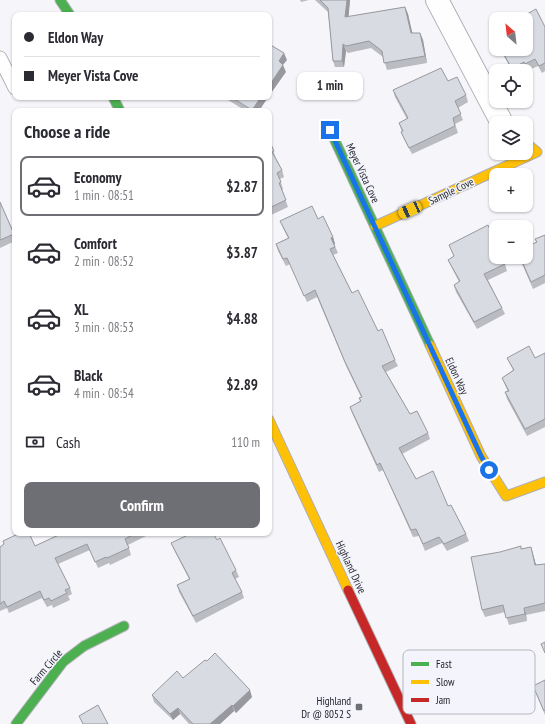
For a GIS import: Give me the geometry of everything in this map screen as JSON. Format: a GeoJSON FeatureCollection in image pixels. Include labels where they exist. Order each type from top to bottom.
{"type":"FeatureCollection","features":[{"type":"Feature","properties":{"kind":"street"},"geometry":{"type":"LineString","coordinates":[[60,0],[68,12]]}},
{"type":"Feature","properties":{"kind":"street"},"geometry":{"type":"LineString","coordinates":[[437,0],[498,116]]}},
{"type":"Feature","properties":{"kind":"street","name":"Meyer Vista Cove"},"geometry":{"type":"LineString","coordinates":[[330,130],[374,226]]}},
{"type":"Feature","properties":{"kind":"street","name":"Sample Cove"},"geometry":{"type":"LineString","coordinates":[[374,226],[519,160]]}},
{"type":"Feature","properties":{"kind":"street","name":"Eldon Way"},"geometry":{"type":"LineString","coordinates":[[374,226],[481,456],[506,496],[545,482]]}},
{"type":"Feature","properties":{"kind":"street","name":"Highland Drive"},"geometry":{"type":"LineString","coordinates":[[272,426],[403,707]]}},
{"type":"Feature","properties":{"kind":"street","name":"Farm Circle"},"geometry":{"type":"LineString","coordinates":[[16,724],[29,708],[45,683],[63,662],[85,645],[124,626]]}},
{"type":"Feature","properties":{"kind":"street","name":"Highland Drive"},"geometry":{"type":"LineString","coordinates":[[406,714],[411,724]]}},
{"type":"Feature","properties":{"kind":"lane"},"geometry":{"type":"LineString","coordinates":[[0,58],[12,82]]}},
{"type":"Feature","properties":{"kind":"building"},"geometry":{"type":"Polygon","coordinates":[[[320,0],[347,0],[345,17],[405,7],[411,33],[420,33],[425,56],[384,63],[382,51],[369,41],[346,46],[343,44],[342,61],[333,61],[328,8],[320,0]]]}},
{"type":"Feature","properties":{"kind":"building"},"geometry":{"type":"Polygon","coordinates":[[[536,9],[545,27],[545,63],[539,66],[535,59],[525,64],[524,62],[521,64],[509,64],[505,56],[533,56],[533,12],[531,12],[536,9]]]}},
{"type":"Feature","properties":{"kind":"building"},"geometry":{"type":"Polygon","coordinates":[[[272,46],[284,53],[279,61],[283,65],[272,82],[272,46]]]}},
{"type":"Feature","properties":{"kind":"building"},"geometry":{"type":"Polygon","coordinates":[[[441,68],[448,81],[457,77],[466,95],[455,101],[461,114],[453,118],[455,126],[409,148],[401,132],[403,131],[399,123],[408,118],[393,90],[441,68]]]}},
{"type":"Feature","properties":{"kind":"building"},"geometry":{"type":"Polygon","coordinates":[[[236,100],[259,100],[253,108],[249,108],[236,100]]]}},
{"type":"Feature","properties":{"kind":"building"},"geometry":{"type":"Polygon","coordinates":[[[272,152],[282,170],[277,173],[281,182],[279,183],[286,200],[272,207],[272,152]]]}},
{"type":"Feature","properties":{"kind":"building"},"geometry":{"type":"Polygon","coordinates":[[[0,202],[12,229],[12,235],[0,240],[0,202]]]}},
{"type":"Feature","properties":{"kind":"building"},"geometry":{"type":"Polygon","coordinates":[[[312,206],[318,219],[323,216],[333,237],[331,238],[335,247],[330,249],[352,293],[358,290],[378,331],[382,329],[395,360],[382,366],[410,414],[417,411],[428,433],[399,448],[416,479],[433,471],[448,506],[451,505],[466,534],[444,544],[439,537],[423,544],[416,529],[411,530],[380,463],[377,465],[350,407],[361,401],[359,398],[362,397],[345,362],[315,290],[304,296],[287,258],[283,259],[276,244],[289,238],[280,221],[312,206]]]}},
{"type":"Feature","properties":{"kind":"building"},"geometry":{"type":"Polygon","coordinates":[[[488,225],[489,264],[505,264],[484,274],[502,308],[474,322],[454,285],[460,281],[448,260],[454,256],[449,245],[488,225]]]}},
{"type":"Feature","properties":{"kind":"building"},"geometry":{"type":"Polygon","coordinates":[[[545,235],[545,275],[531,282],[523,264],[533,264],[533,244],[537,242],[535,239],[545,235]]]}},
{"type":"Feature","properties":{"kind":"building"},"geometry":{"type":"Polygon","coordinates":[[[529,346],[535,358],[545,353],[545,419],[525,429],[505,392],[509,391],[502,378],[514,370],[507,358],[529,346]]]}},
{"type":"Feature","properties":{"kind":"building"},"geometry":{"type":"Polygon","coordinates":[[[14,536],[30,536],[35,546],[57,536],[130,536],[125,539],[129,548],[95,562],[87,544],[55,558],[70,588],[65,590],[67,593],[51,601],[49,598],[44,600],[40,591],[7,607],[4,601],[0,604],[0,547],[4,544],[3,541],[14,536]]]}},
{"type":"Feature","properties":{"kind":"building"},"geometry":{"type":"Polygon","coordinates":[[[186,536],[215,536],[217,540],[220,538],[236,570],[232,573],[242,592],[193,616],[177,585],[190,579],[171,543],[186,536]]]}},
{"type":"Feature","properties":{"kind":"building"},"geometry":{"type":"Polygon","coordinates":[[[521,546],[521,549],[531,547],[535,565],[545,564],[545,603],[524,608],[525,614],[506,618],[503,605],[482,610],[471,557],[500,552],[521,546]]]}},
{"type":"Feature","properties":{"kind":"building"},"geometry":{"type":"Polygon","coordinates":[[[545,642],[545,653],[541,644],[545,642]]]}},
{"type":"Feature","properties":{"kind":"building"},"geometry":{"type":"Polygon","coordinates":[[[215,653],[250,690],[210,724],[193,724],[178,708],[170,714],[152,695],[177,671],[183,678],[205,660],[207,661],[215,653]]]}},
{"type":"Feature","properties":{"kind":"building"},"geometry":{"type":"Polygon","coordinates":[[[545,680],[544,711],[535,691],[535,685],[545,680]]]}},
{"type":"Feature","properties":{"kind":"building"},"geometry":{"type":"Polygon","coordinates":[[[98,705],[108,724],[83,724],[79,716],[98,705]]]}},
{"type":"Feature","properties":{"kind":"traffic: fast"},"geometry":{"type":"LineString","coordinates":[[60,0],[68,12]]}},
{"type":"Feature","properties":{"kind":"traffic: fast"},"geometry":{"type":"LineString","coordinates":[[114,100],[118,108]]}},
{"type":"Feature","properties":{"kind":"traffic: fast"},"geometry":{"type":"LineString","coordinates":[[330,130],[430,345]]}},
{"type":"Feature","properties":{"kind":"traffic: fast"},"geometry":{"type":"LineString","coordinates":[[16,724],[63,662],[84,646],[124,626]]}},
{"type":"Feature","properties":{"kind":"traffic: slow"},"geometry":{"type":"LineString","coordinates":[[533,149],[537,152],[533,154]]}},
{"type":"Feature","properties":{"kind":"traffic: slow"},"geometry":{"type":"LineString","coordinates":[[375,226],[519,160]]}},
{"type":"Feature","properties":{"kind":"traffic: slow"},"geometry":{"type":"LineString","coordinates":[[430,345],[481,456],[506,496],[545,482]]}},
{"type":"Feature","properties":{"kind":"traffic: slow"},"geometry":{"type":"LineString","coordinates":[[272,426],[348,590]]}},
{"type":"Feature","properties":{"kind":"traffic: jam"},"geometry":{"type":"LineString","coordinates":[[348,590],[403,707]]}},
{"type":"Feature","properties":{"kind":"traffic: jam"},"geometry":{"type":"LineString","coordinates":[[406,714],[411,724]]}},
{"type":"Feature","properties":{"kind":"place","name":"Highland Dr @ 8052 S"},"geometry":{"type":"Point","coordinates":[359,707]}},
{"type":"Feature","properties":{"kind":"route"},"geometry":{"type":"LineString","coordinates":[[330,130],[481,456],[489,470]]}}]}
